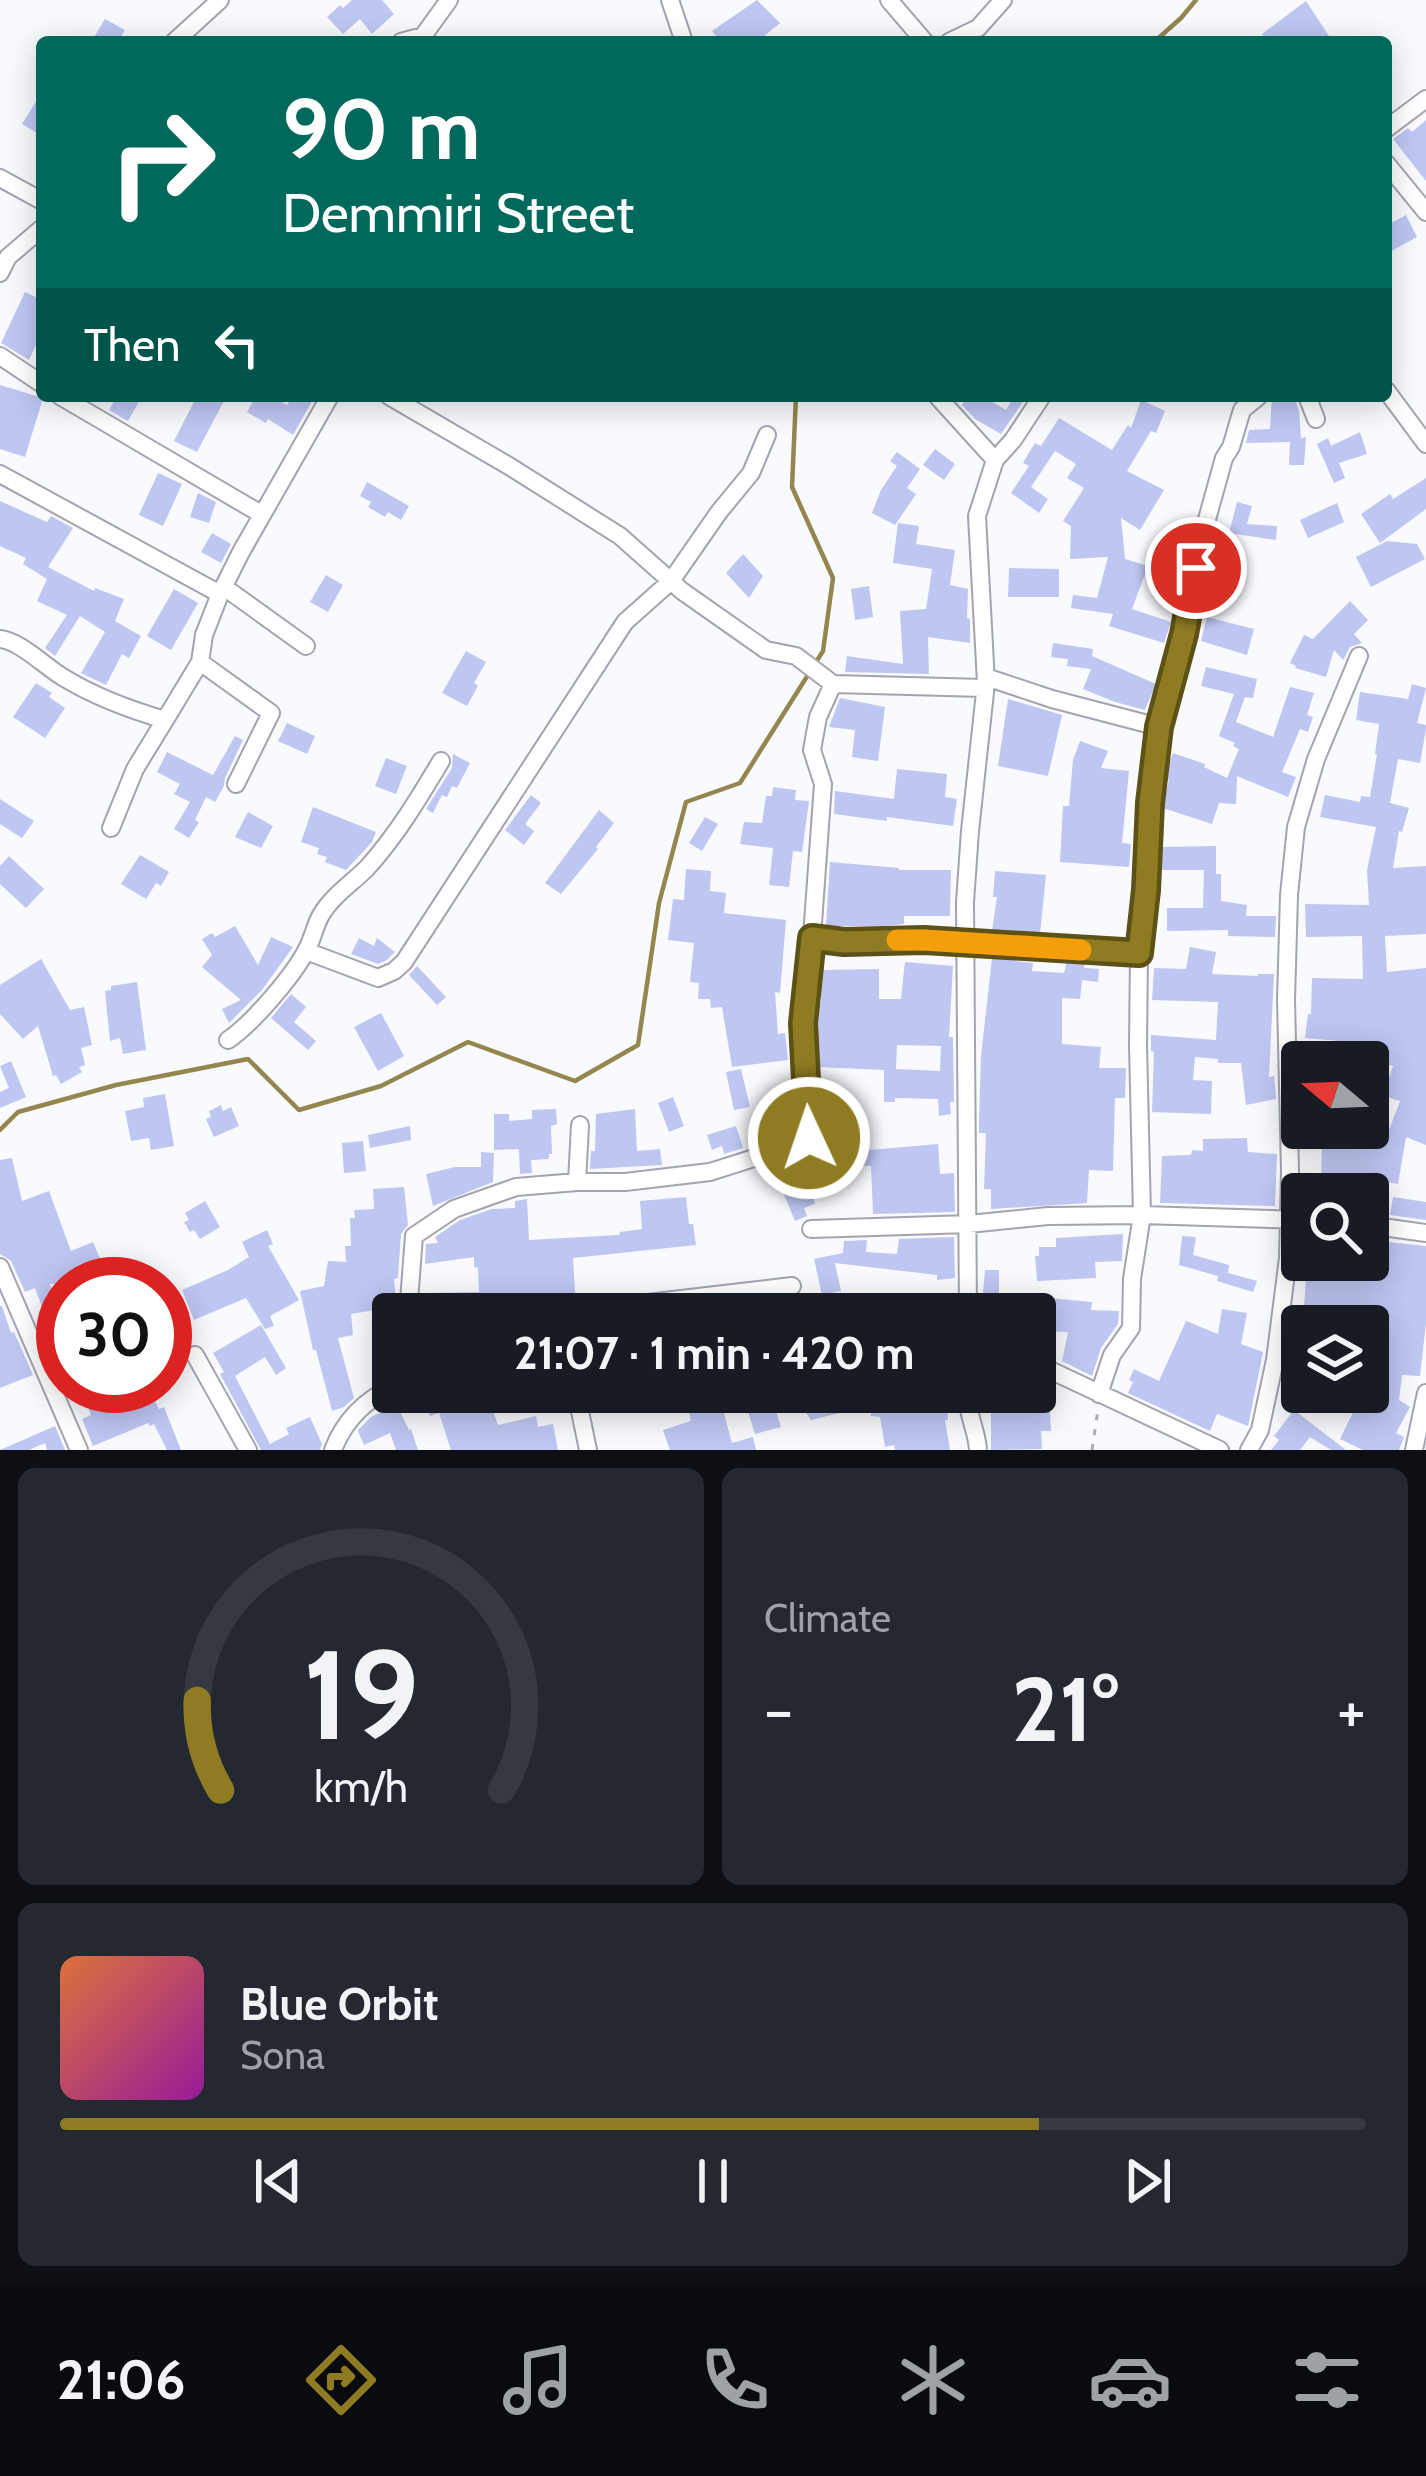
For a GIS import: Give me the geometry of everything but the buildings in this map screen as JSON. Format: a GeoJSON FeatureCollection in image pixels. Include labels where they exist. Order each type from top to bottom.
{"type":"FeatureCollection","features":[{"type":"Feature","properties":{"kind":"street"},"geometry":{"type":"LineString","coordinates":[[180,36],[220,0]]}},
{"type":"Feature","properties":{"kind":"street"},"geometry":{"type":"LineString","coordinates":[[423,36],[449,0]]}},
{"type":"Feature","properties":{"kind":"street"},"geometry":{"type":"LineString","coordinates":[[670,0],[682,36]]}},
{"type":"Feature","properties":{"kind":"street"},"geometry":{"type":"LineString","coordinates":[[889,0],[920,36]]}},
{"type":"Feature","properties":{"kind":"street"},"geometry":{"type":"LineString","coordinates":[[961,36],[978,28],[1003,0]]}},
{"type":"Feature","properties":{"kind":"street"},"geometry":{"type":"LineString","coordinates":[[1392,124],[1426,99]]}},
{"type":"Feature","properties":{"kind":"street"},"geometry":{"type":"LineString","coordinates":[[1392,170],[1426,212]]}},
{"type":"Feature","properties":{"kind":"street"},"geometry":{"type":"LineString","coordinates":[[0,178],[36,198]]}},
{"type":"Feature","properties":{"kind":"street"},"geometry":{"type":"LineString","coordinates":[[0,273],[8,257],[36,233]]}},
{"type":"Feature","properties":{"kind":"street"},"geometry":{"type":"LineString","coordinates":[[0,356],[36,380]]}},
{"type":"Feature","properties":{"kind":"street"},"geometry":{"type":"LineString","coordinates":[[1392,398],[1426,444]]}},
{"type":"Feature","properties":{"kind":"street"},"geometry":{"type":"LineString","coordinates":[[70,402],[261,514]]}},
{"type":"Feature","properties":{"kind":"street"},"geometry":{"type":"LineString","coordinates":[[111,827],[135,770],[200,662],[204,635],[222,590],[326,402]]}},
{"type":"Feature","properties":{"kind":"street"},"geometry":{"type":"LineString","coordinates":[[399,402],[620,536],[671,581],[766,650],[796,656],[833,684],[985,683],[1159,727]]}},
{"type":"Feature","properties":{"kind":"street"},"geometry":{"type":"LineString","coordinates":[[942,402],[995,460]]}},
{"type":"Feature","properties":{"kind":"street"},"geometry":{"type":"LineString","coordinates":[[968,1293],[967,868],[985,683],[977,516],[995,460],[1038,402]]}},
{"type":"Feature","properties":{"kind":"street"},"geometry":{"type":"LineString","coordinates":[[1099,1394],[1112,1355],[1131,1328],[1132,1279],[1142,1215],[1139,953],[1159,727],[1224,458],[1242,410],[1252,402]]}},
{"type":"Feature","properties":{"kind":"street"},"geometry":{"type":"LineString","coordinates":[[1309,402],[1316,419]]}},
{"type":"Feature","properties":{"kind":"street"},"geometry":{"type":"LineString","coordinates":[[306,950],[377,977],[404,962],[625,622],[671,581],[751,473],[767,435]]}},
{"type":"Feature","properties":{"kind":"street"},"geometry":{"type":"LineString","coordinates":[[0,473],[222,590],[306,646]]}},
{"type":"Feature","properties":{"kind":"street"},"geometry":{"type":"LineString","coordinates":[[0,639],[11,640],[67,680],[165,720]]}},
{"type":"Feature","properties":{"kind":"street"},"geometry":{"type":"LineString","coordinates":[[1294,1173],[1286,1000],[1296,827],[1316,758],[1359,656]]}},
{"type":"Feature","properties":{"kind":"street"},"geometry":{"type":"LineString","coordinates":[[200,662],[271,713],[236,784]]}},
{"type":"Feature","properties":{"kind":"street"},"geometry":{"type":"LineString","coordinates":[[409,1293],[414,1236],[454,1209],[516,1187],[710,1172],[809,1138],[803,1023],[823,784],[812,750],[818,717],[833,684]]}},
{"type":"Feature","properties":{"kind":"street"},"geometry":{"type":"LineString","coordinates":[[228,1040],[246,1028],[287,980],[321,915],[399,827],[440,760]]}},
{"type":"Feature","properties":{"kind":"street"},"geometry":{"type":"LineString","coordinates":[[812,938],[1139,953]]}},
{"type":"Feature","properties":{"kind":"street"},"geometry":{"type":"LineString","coordinates":[[577,1182],[580,1125]]}},
{"type":"Feature","properties":{"kind":"street"},"geometry":{"type":"LineString","coordinates":[[811,1229],[969,1225],[1048,1216],[1281,1220]]}},
{"type":"Feature","properties":{"kind":"street"},"geometry":{"type":"LineString","coordinates":[[1389,1228],[1426,1233]]}},
{"type":"Feature","properties":{"kind":"street"},"geometry":{"type":"LineString","coordinates":[[0,1267],[79,1450]]}},
{"type":"Feature","properties":{"kind":"street"},"geometry":{"type":"LineString","coordinates":[[1249,1450],[1260,1430],[1288,1281]]}},
{"type":"Feature","properties":{"kind":"street"},"geometry":{"type":"LineString","coordinates":[[729,1293],[792,1286]]}},
{"type":"Feature","properties":{"kind":"street"},"geometry":{"type":"LineString","coordinates":[[195,1355],[248,1450]]}},
{"type":"Feature","properties":{"kind":"street"},"geometry":{"type":"LineString","coordinates":[[1056,1373],[1220,1450]]}},
{"type":"Feature","properties":{"kind":"street"},"geometry":{"type":"LineString","coordinates":[[1414,1450],[1426,1393]]}},
{"type":"Feature","properties":{"kind":"street"},"geometry":{"type":"LineString","coordinates":[[333,1450],[348,1419],[372,1399]]}},
{"type":"Feature","properties":{"kind":"street"},"geometry":{"type":"LineString","coordinates":[[580,1413],[588,1450]]}},
{"type":"Feature","properties":{"kind":"street"},"geometry":{"type":"LineString","coordinates":[[970,1413],[978,1450]]}},
{"type":"Feature","properties":{"kind":"path"},"geometry":{"type":"LineString","coordinates":[[1092,1450],[1099,1394]]}},
{"type":"Feature","properties":{"kind":"waterway"},"geometry":{"type":"LineString","coordinates":[[1161,36],[1196,0]]}},
{"type":"Feature","properties":{"kind":"waterway"},"geometry":{"type":"LineString","coordinates":[[0,1130],[18,1112],[116,1085],[248,1059],[299,1110],[381,1086],[468,1042],[575,1081],[638,1045],[659,903],[686,802],[740,783],[823,651],[833,578],[792,487],[796,402]]}},
{"type":"Feature","properties":{"kind":"slow traffic"},"geometry":{"type":"LineString","coordinates":[[897,940],[1081,950]]}},
{"type":"Feature","properties":{"kind":"route"},"geometry":{"type":"LineString","coordinates":[[809,1138],[803,1023],[812,938],[1139,953],[1159,727],[1196,568]]}}]}
